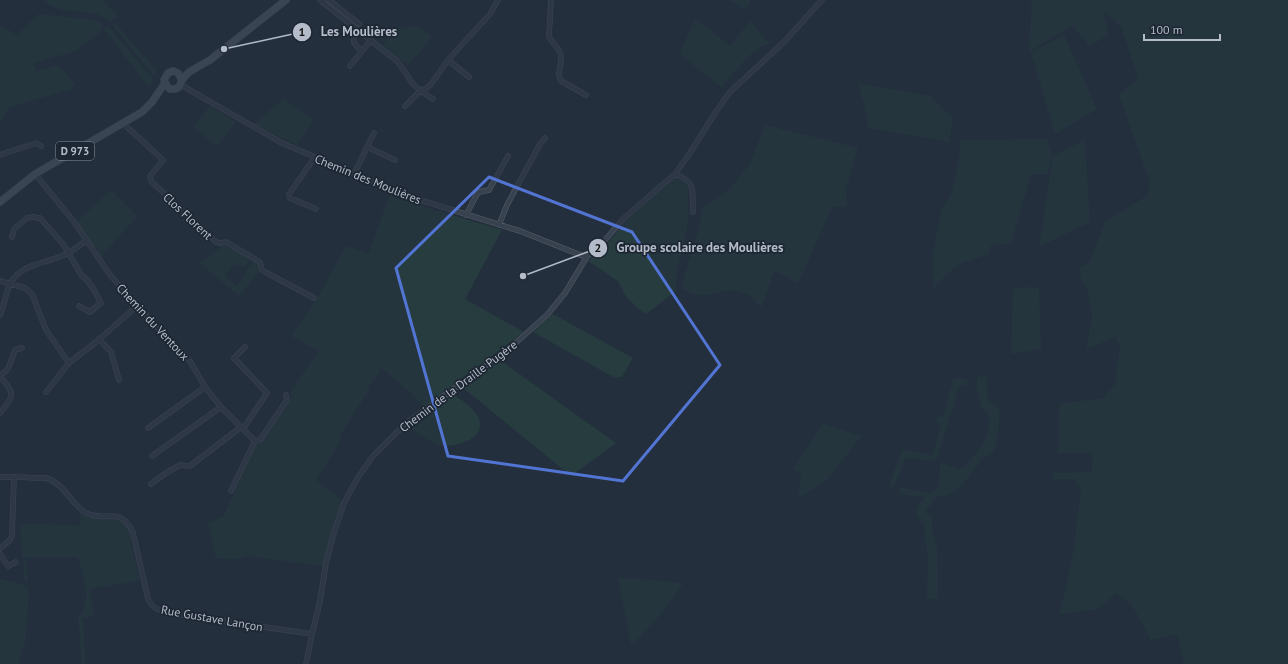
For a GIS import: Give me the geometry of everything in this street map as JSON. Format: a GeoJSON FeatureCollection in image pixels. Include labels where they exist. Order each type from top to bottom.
{"type":"FeatureCollection","features":[{"type":"Feature","properties":{"kind":"main road"},"geometry":{"type":"LineString","coordinates":[[189,72],[178,73],[173,71],[168,73],[164,78],[165,83],[170,89],[177,88],[189,72],[210,60],[286,0]]}},
{"type":"Feature","properties":{"kind":"main road"},"geometry":{"type":"LineString","coordinates":[[178,73],[181,82]]}},
{"type":"Feature","properties":{"kind":"main road","name":"D 973"},"geometry":{"type":"LineString","coordinates":[[152,102],[165,83]]}},
{"type":"Feature","properties":{"kind":"main road","name":"D 973"},"geometry":{"type":"LineString","coordinates":[[0,202],[35,174],[142,112],[152,102],[170,89]]}},
{"type":"Feature","properties":{"kind":"street"},"geometry":{"type":"LineString","coordinates":[[320,0],[371,40],[402,67],[413,84],[420,91],[433,99]]}},
{"type":"Feature","properties":{"kind":"street"},"geometry":{"type":"LineString","coordinates":[[329,0],[359,24]]}},
{"type":"Feature","properties":{"kind":"street"},"geometry":{"type":"LineString","coordinates":[[405,106],[420,91],[427,88],[432,83],[448,60],[490,14],[498,0]]}},
{"type":"Feature","properties":{"kind":"street"},"geometry":{"type":"LineString","coordinates":[[551,0],[549,36],[550,40],[560,51],[559,78],[561,81],[586,96]]}},
{"type":"Feature","properties":{"kind":"street","name":"Chemin de la Draille Pugère"},"geometry":{"type":"LineString","coordinates":[[306,664],[320,600],[326,563],[333,536],[344,503],[357,479],[373,456],[405,424],[510,348],[547,316],[565,293],[588,255],[595,252],[623,219],[675,174],[730,92],[784,42],[822,0]]}},
{"type":"Feature","properties":{"kind":"street"},"geometry":{"type":"LineString","coordinates":[[357,30],[353,36],[353,41],[362,51]]}},
{"type":"Feature","properties":{"kind":"street"},"geometry":{"type":"LineString","coordinates":[[350,66],[371,40]]}},
{"type":"Feature","properties":{"kind":"street"},"geometry":{"type":"LineString","coordinates":[[448,60],[469,77]]}},
{"type":"Feature","properties":{"kind":"street","name":"Chemin des Moulières"},"geometry":{"type":"LineString","coordinates":[[181,82],[282,143],[354,174],[404,195],[520,231],[582,256],[588,255]]}},
{"type":"Feature","properties":{"kind":"street","name":"Clos Florent"},"geometry":{"type":"LineString","coordinates":[[124,123],[163,160],[150,176],[151,181],[216,242],[226,242],[260,262],[262,270],[314,298]]}},
{"type":"Feature","properties":{"kind":"street"},"geometry":{"type":"LineString","coordinates":[[354,174],[374,133]]}},
{"type":"Feature","properties":{"kind":"street"},"geometry":{"type":"LineString","coordinates":[[499,225],[506,205],[540,144],[545,138]]}},
{"type":"Feature","properties":{"kind":"street"},"geometry":{"type":"LineString","coordinates":[[0,156],[36,143],[41,146]]}},
{"type":"Feature","properties":{"kind":"street"},"geometry":{"type":"LineString","coordinates":[[367,147],[395,160]]}},
{"type":"Feature","properties":{"kind":"street"},"geometry":{"type":"LineString","coordinates":[[466,215],[477,194],[479,192],[489,190],[508,156]]}},
{"type":"Feature","properties":{"kind":"street"},"geometry":{"type":"LineString","coordinates":[[315,157],[289,196],[290,198],[316,209]]}},
{"type":"Feature","properties":{"kind":"street","name":"Chemin du Ventoux"},"geometry":{"type":"LineString","coordinates":[[35,174],[87,240],[110,275],[137,306],[190,361],[205,387],[221,407],[255,441]]}},
{"type":"Feature","properties":{"kind":"street"},"geometry":{"type":"LineString","coordinates":[[675,174],[687,179],[692,186],[693,212]]}},
{"type":"Feature","properties":{"kind":"street"},"geometry":{"type":"LineString","coordinates":[[12,237],[14,229],[27,218],[37,217],[42,220],[63,244],[82,276],[86,278],[91,285],[100,303],[90,312],[79,306]]}},
{"type":"Feature","properties":{"kind":"street"},"geometry":{"type":"LineString","coordinates":[[0,315],[13,278],[33,265],[63,256],[87,240]]}},
{"type":"Feature","properties":{"kind":"street"},"geometry":{"type":"LineString","coordinates":[[0,281],[25,288],[32,294],[46,330],[69,363]]}},
{"type":"Feature","properties":{"kind":"street"},"geometry":{"type":"LineString","coordinates":[[46,392],[69,363],[137,306]]}},
{"type":"Feature","properties":{"kind":"street"},"geometry":{"type":"LineString","coordinates":[[99,339],[111,352],[119,380]]}},
{"type":"Feature","properties":{"kind":"street"},"geometry":{"type":"LineString","coordinates":[[151,484],[180,465],[190,466],[242,428],[267,393],[234,358],[245,347]]}},
{"type":"Feature","properties":{"kind":"street"},"geometry":{"type":"LineString","coordinates":[[0,413],[10,401],[12,394],[0,376],[8,369],[15,350],[22,348]]}},
{"type":"Feature","properties":{"kind":"street"},"geometry":{"type":"LineString","coordinates":[[148,428],[205,387]]}},
{"type":"Feature","properties":{"kind":"street"},"geometry":{"type":"LineString","coordinates":[[231,491],[255,441],[260,440],[272,423],[287,400],[286,395]]}},
{"type":"Feature","properties":{"kind":"street"},"geometry":{"type":"LineString","coordinates":[[152,456],[221,407]]}},
{"type":"Feature","properties":{"kind":"street","name":"Rue Gustave Lançon"},"geometry":{"type":"LineString","coordinates":[[0,477],[47,478],[58,484],[84,512],[92,516],[118,517],[124,519],[129,524],[133,532],[148,599],[151,606],[158,610],[167,613],[312,634]]}},
{"type":"Feature","properties":{"kind":"street"},"geometry":{"type":"LineString","coordinates":[[0,548],[10,540],[12,536],[14,477]]}},
{"type":"Feature","properties":{"kind":"street"},"geometry":{"type":"LineString","coordinates":[[0,554],[8,566],[16,562]]}},
{"type":"Feature","properties":{"kind":"highlighted area"},"geometry":{"type":"Polygon","coordinates":[[[489,177],[632,232],[720,365],[623,481],[448,456],[396,268],[489,177]]]}},
{"type":"Feature","properties":{"kind":"green space"},"geometry":{"type":"Polygon","coordinates":[[[44,0],[103,0],[118,16],[110,21],[103,16],[95,14],[58,8],[50,5],[44,0]]]}},
{"type":"Feature","properties":{"kind":"green space"},"geometry":{"type":"Polygon","coordinates":[[[730,0],[751,0],[746,10],[730,0]]]}},
{"type":"Feature","properties":{"kind":"green space"},"geometry":{"type":"Polygon","coordinates":[[[1030,0],[1288,0],[1288,664],[1184,664],[1177,634],[1151,640],[1132,605],[1116,593],[1099,609],[1060,614],[1073,553],[1081,489],[1073,479],[1053,480],[1054,473],[1092,472],[1093,453],[1058,453],[1059,404],[1103,398],[1115,384],[1120,347],[1116,337],[1086,349],[1092,317],[1087,288],[1081,282],[1080,267],[1089,263],[1105,222],[1148,195],[1150,182],[1119,95],[1138,78],[1121,26],[1104,11],[1108,35],[1090,46],[1072,25],[1029,52],[1032,4],[1030,0]]]}},
{"type":"Feature","properties":{"kind":"green space"},"geometry":{"type":"Polygon","coordinates":[[[39,14],[96,20],[103,24],[101,31],[76,51],[34,63],[36,71],[58,65],[75,84],[72,89],[9,107],[2,120],[0,120],[0,25],[17,35],[39,14]]]}},
{"type":"Feature","properties":{"kind":"green space"},"geometry":{"type":"Polygon","coordinates":[[[695,18],[730,46],[750,21],[769,43],[762,46],[749,56],[722,88],[680,54],[695,18]]]}},
{"type":"Feature","properties":{"kind":"green space"},"geometry":{"type":"Polygon","coordinates":[[[115,23],[157,71],[155,77],[112,25],[115,23]]]}},
{"type":"Feature","properties":{"kind":"green space"},"geometry":{"type":"Polygon","coordinates":[[[108,26],[154,80],[149,87],[104,29],[108,26]]]}},
{"type":"Feature","properties":{"kind":"green space"},"geometry":{"type":"Polygon","coordinates":[[[419,26],[432,37],[408,66],[383,45],[396,28],[419,26]]]}},
{"type":"Feature","properties":{"kind":"green space"},"geometry":{"type":"Polygon","coordinates":[[[1064,35],[1097,109],[1055,134],[1031,52],[1064,35]]]}},
{"type":"Feature","properties":{"kind":"green space"},"geometry":{"type":"Polygon","coordinates":[[[858,83],[930,96],[953,118],[949,142],[868,128],[864,104],[858,83]]]}},
{"type":"Feature","properties":{"kind":"green space"},"geometry":{"type":"Polygon","coordinates":[[[283,99],[314,119],[297,146],[255,124],[283,99]]]}},
{"type":"Feature","properties":{"kind":"green space"},"geometry":{"type":"Polygon","coordinates":[[[210,106],[236,122],[217,146],[193,127],[210,106]]]}},
{"type":"Feature","properties":{"kind":"green space"},"geometry":{"type":"Polygon","coordinates":[[[765,125],[858,148],[846,189],[847,206],[832,207],[798,284],[775,270],[761,307],[748,295],[738,291],[727,291],[702,295],[689,292],[681,288],[703,208],[731,188],[751,162],[765,125]]]}},
{"type":"Feature","properties":{"kind":"green space"},"geometry":{"type":"Polygon","coordinates":[[[1047,139],[1052,156],[1048,174],[1031,174],[1011,244],[991,245],[989,254],[961,263],[948,273],[934,288],[933,260],[936,235],[942,208],[950,197],[958,166],[961,140],[1047,139]]]}},
{"type":"Feature","properties":{"kind":"green space"},"geometry":{"type":"Polygon","coordinates":[[[1085,140],[1090,222],[1039,247],[1053,156],[1085,140]]]}},
{"type":"Feature","properties":{"kind":"green space"},"geometry":{"type":"Polygon","coordinates":[[[676,177],[688,186],[689,204],[687,227],[678,269],[676,291],[646,314],[626,297],[618,281],[588,261],[603,249],[629,218],[676,177]]]}},
{"type":"Feature","properties":{"kind":"green space"},"geometry":{"type":"Polygon","coordinates":[[[111,190],[137,216],[101,257],[98,249],[93,246],[76,222],[111,190]]]}},
{"type":"Feature","properties":{"kind":"green space"},"geometry":{"type":"Polygon","coordinates":[[[390,194],[396,198],[502,230],[465,299],[524,332],[424,407],[413,395],[382,368],[368,388],[369,390],[342,432],[339,444],[316,480],[343,501],[329,541],[324,566],[247,556],[235,558],[216,558],[207,522],[213,521],[224,515],[255,445],[261,443],[290,400],[291,391],[319,351],[291,336],[315,302],[346,246],[369,253],[390,194]]]}},
{"type":"Feature","properties":{"kind":"green space"},"geometry":{"type":"Polygon","coordinates":[[[222,246],[227,246],[249,258],[249,261],[244,268],[240,265],[238,267],[234,264],[225,275],[236,286],[254,261],[259,264],[260,271],[239,296],[200,263],[222,246]]]}},
{"type":"Feature","properties":{"kind":"green space"},"geometry":{"type":"Polygon","coordinates":[[[1022,287],[1039,288],[1041,349],[1011,354],[1013,289],[1022,287]]]}},
{"type":"Feature","properties":{"kind":"green space"},"geometry":{"type":"Polygon","coordinates":[[[553,314],[633,358],[622,377],[615,378],[533,332],[553,314]]]}},
{"type":"Feature","properties":{"kind":"green space"},"geometry":{"type":"Polygon","coordinates":[[[500,360],[616,443],[571,476],[462,387],[500,360]]]}},
{"type":"Feature","properties":{"kind":"green space"},"geometry":{"type":"Polygon","coordinates":[[[978,376],[987,377],[987,399],[999,410],[997,444],[992,453],[983,457],[962,485],[946,496],[937,496],[925,512],[932,517],[932,528],[937,548],[938,598],[927,600],[928,558],[924,524],[915,513],[917,507],[925,497],[903,494],[898,491],[900,487],[928,493],[937,489],[940,463],[962,469],[982,446],[988,433],[990,416],[982,408],[976,387],[978,376]]]}},
{"type":"Feature","properties":{"kind":"green space"},"geometry":{"type":"Polygon","coordinates":[[[959,377],[968,380],[966,386],[960,385],[936,461],[906,458],[893,489],[890,484],[902,449],[932,456],[941,427],[938,425],[936,418],[943,416],[953,380],[959,377]]]}},
{"type":"Feature","properties":{"kind":"green space"},"geometry":{"type":"Polygon","coordinates":[[[451,393],[473,409],[479,418],[479,429],[471,439],[465,442],[445,446],[439,445],[416,432],[408,424],[451,393]]]}},
{"type":"Feature","properties":{"kind":"green space"},"geometry":{"type":"Polygon","coordinates":[[[823,424],[861,436],[833,473],[821,484],[798,498],[801,476],[793,469],[823,424]]]}},
{"type":"Feature","properties":{"kind":"green space"},"geometry":{"type":"Polygon","coordinates":[[[80,512],[87,517],[121,519],[129,524],[131,543],[140,581],[89,590],[95,616],[83,618],[85,664],[82,664],[78,615],[83,612],[87,594],[78,557],[25,558],[28,578],[25,584],[20,524],[80,525],[80,512]]]}},
{"type":"Feature","properties":{"kind":"green space"},"geometry":{"type":"Polygon","coordinates":[[[618,577],[683,583],[659,616],[631,646],[618,577]]]}},
{"type":"Feature","properties":{"kind":"green space"},"geometry":{"type":"Polygon","coordinates":[[[0,579],[24,585],[29,591],[25,642],[18,664],[0,664],[0,579]]]}},
{"type":"Feature","properties":{"kind":"place","name":"Les Moulières"},"geometry":{"type":"Point","coordinates":[224,49]}},
{"type":"Feature","properties":{"kind":"place","name":"Groupe scolaire des Moulières"},"geometry":{"type":"Point","coordinates":[523,276]}}]}
